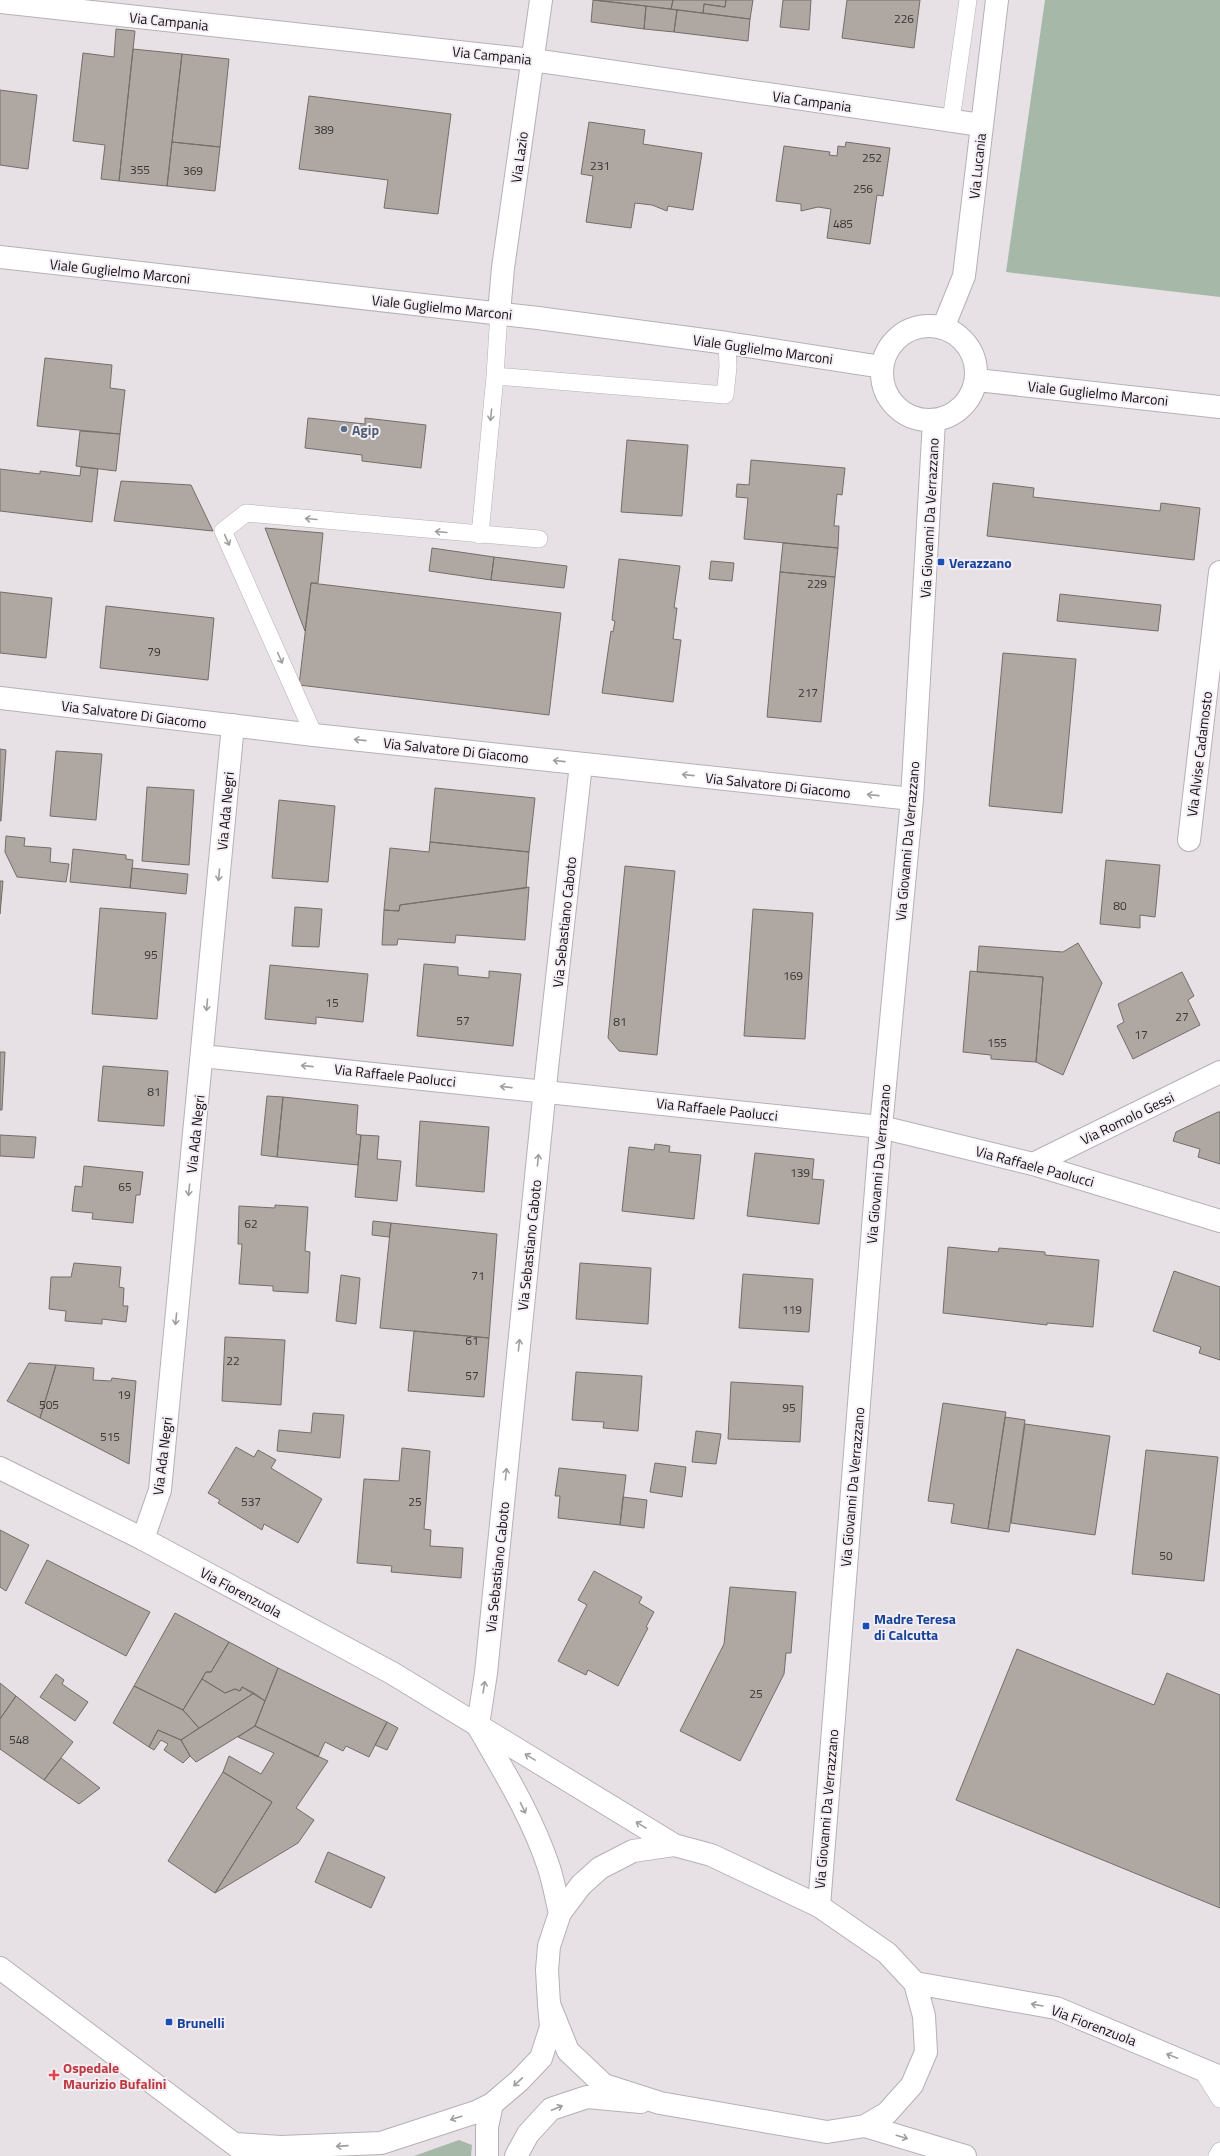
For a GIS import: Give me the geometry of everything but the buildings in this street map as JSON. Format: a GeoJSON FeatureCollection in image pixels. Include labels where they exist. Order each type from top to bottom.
{"type":"FeatureCollection","features":[{"type":"Feature","properties":{"kind":"street","name":"Via Lazio"},"geometry":{"type":"LineString","coordinates":[[499,313],[503,268],[533,60],[540,0]]}},
{"type":"Feature","properties":{"kind":"street","name":"Via Lucania"},"geometry":{"type":"LineString","coordinates":[[943,328],[964,276],[997,0]]}},
{"type":"Feature","properties":{"kind":"street","name":"Via Campania"},"geometry":{"type":"LineString","coordinates":[[0,2],[533,60],[981,125]]}},
{"type":"Feature","properties":{"kind":"street","name":"Viale Guglielmo Marconi"},"geometry":{"type":"LineString","coordinates":[[0,258],[499,313],[727,343],[882,367]]}},
{"type":"Feature","properties":{"kind":"street"},"geometry":{"type":"LineString","coordinates":[[927,326],[943,328],[959,336],[970,348],[976,364],[977,380],[973,393],[963,407],[950,417],[934,421],[915,419],[900,411],[889,399],[885,389],[882,367],[887,352],[897,339],[910,329],[927,326]]}},
{"type":"Feature","properties":{"kind":"street","name":"Viale Guglielmo Marconi"},"geometry":{"type":"LineString","coordinates":[[977,380],[1220,406]]}},
{"type":"Feature","properties":{"kind":"street","name":"Via Giovanni Da Verrazzano"},"geometry":{"type":"LineString","coordinates":[[819,1906],[881,1127],[912,799],[934,421]]}},
{"type":"Feature","properties":{"kind":"street","name":"Via Alvise Cadamosto"},"geometry":{"type":"LineString","coordinates":[[1189,840],[1220,572]]}},
{"type":"Feature","properties":{"kind":"street","name":"Via Salvatore Di Giacomo"},"geometry":{"type":"LineString","coordinates":[[0,698],[314,735],[912,799]]}},
{"type":"Feature","properties":{"kind":"street","name":"Via Ada Negri"},"geometry":{"type":"LineString","coordinates":[[143,1540],[160,1490],[233,725]]}},
{"type":"Feature","properties":{"kind":"street","name":"Via Sebastiano Caboto"},"geometry":{"type":"LineString","coordinates":[[478,1725],[486,1673],[545,1091],[581,764]]}},
{"type":"Feature","properties":{"kind":"street","name":"Via Raffaele Paolucci"},"geometry":{"type":"LineString","coordinates":[[202,1056],[881,1127],[1033,1164],[1220,1221]]}},
{"type":"Feature","properties":{"kind":"street","name":"Via Romolo Gessi"},"geometry":{"type":"LineString","coordinates":[[1033,1164],[1220,1072]]}},
{"type":"Feature","properties":{"kind":"street","name":"Via Fiorenzuola"},"geometry":{"type":"LineString","coordinates":[[0,1468],[143,1540],[392,1673],[674,1845]]}},
{"type":"Feature","properties":{"kind":"street"},"geometry":{"type":"LineString","coordinates":[[478,1725],[510,1780],[534,1830],[549,1868],[560,1913]]}},
{"type":"Feature","properties":{"kind":"street"},"geometry":{"type":"LineString","coordinates":[[0,1968],[242,2150],[295,2147],[374,2150],[476,2112],[492,2104],[519,2082],[541,2058],[550,2027],[547,1970],[549,1946],[560,1913],[581,1885],[600,1868],[633,1851],[674,1845],[712,1855],[819,1906],[887,1953],[915,1983],[924,2016],[926,2052],[912,2084],[887,2113],[865,2126],[827,2132],[660,2103],[587,2097],[552,2109],[528,2134],[516,2156]]}},
{"type":"Feature","properties":{"kind":"street","name":"Via Fiorenzuola"},"geometry":{"type":"LineString","coordinates":[[915,1983],[1056,2008],[1200,2067],[1220,2077]]}},
{"type":"Feature","properties":{"kind":"street"},"geometry":{"type":"LineString","coordinates":[[549,2004],[568,2051],[604,2084],[660,2103]]}},
{"type":"Feature","properties":{"kind":"street"},"geometry":{"type":"LineString","coordinates":[[487,2156],[487,2127],[492,2104]]}},
{"type":"Feature","properties":{"kind":"street"},"geometry":{"type":"LineString","coordinates":[[865,2126],[965,2156]]}},
{"type":"Feature","properties":{"kind":"lane"},"geometry":{"type":"LineString","coordinates":[[951,121],[968,0]]}},
{"type":"Feature","properties":{"kind":"lane"},"geometry":{"type":"LineString","coordinates":[[480,535],[495,376],[499,313]]}},
{"type":"Feature","properties":{"kind":"lane"},"geometry":{"type":"LineString","coordinates":[[495,376],[725,395],[728,368],[727,343]]}},
{"type":"Feature","properties":{"kind":"lane"},"geometry":{"type":"LineString","coordinates":[[314,735],[223,531],[246,513],[480,535],[539,539]]}},
{"type":"Feature","properties":{"kind":"lane"},"geometry":{"type":"LineString","coordinates":[[1200,2067],[1220,2099]]}},
{"type":"Feature","properties":{"kind":"lane"},"geometry":{"type":"LineString","coordinates":[[1217,2156],[1220,2151]]}},
{"type":"Feature","properties":{"kind":"green space"},"geometry":{"type":"Polygon","coordinates":[[[1045,0],[1220,0],[1220,297],[1006,272],[1045,0]]]}},
{"type":"Feature","properties":{"kind":"green space"},"geometry":{"type":"Polygon","coordinates":[[[459,2140],[472,2145],[471,2156],[414,2156],[459,2140]]]}},
{"type":"Feature","properties":{"kind":"place","name":"Agip"},"geometry":{"type":"Point","coordinates":[344,429]}},
{"type":"Feature","properties":{"kind":"place","name":"Verazzano"},"geometry":{"type":"Point","coordinates":[941,562]}},
{"type":"Feature","properties":{"kind":"place","name":"Madre Teresa di Calcutta"},"geometry":{"type":"Point","coordinates":[866,1626]}},
{"type":"Feature","properties":{"kind":"place","name":"Brunelli"},"geometry":{"type":"Point","coordinates":[169,2022]}},
{"type":"Feature","properties":{"kind":"place","name":"Ospedale Maurizio Bufalini"},"geometry":{"type":"Point","coordinates":[54,2075]}}]}
